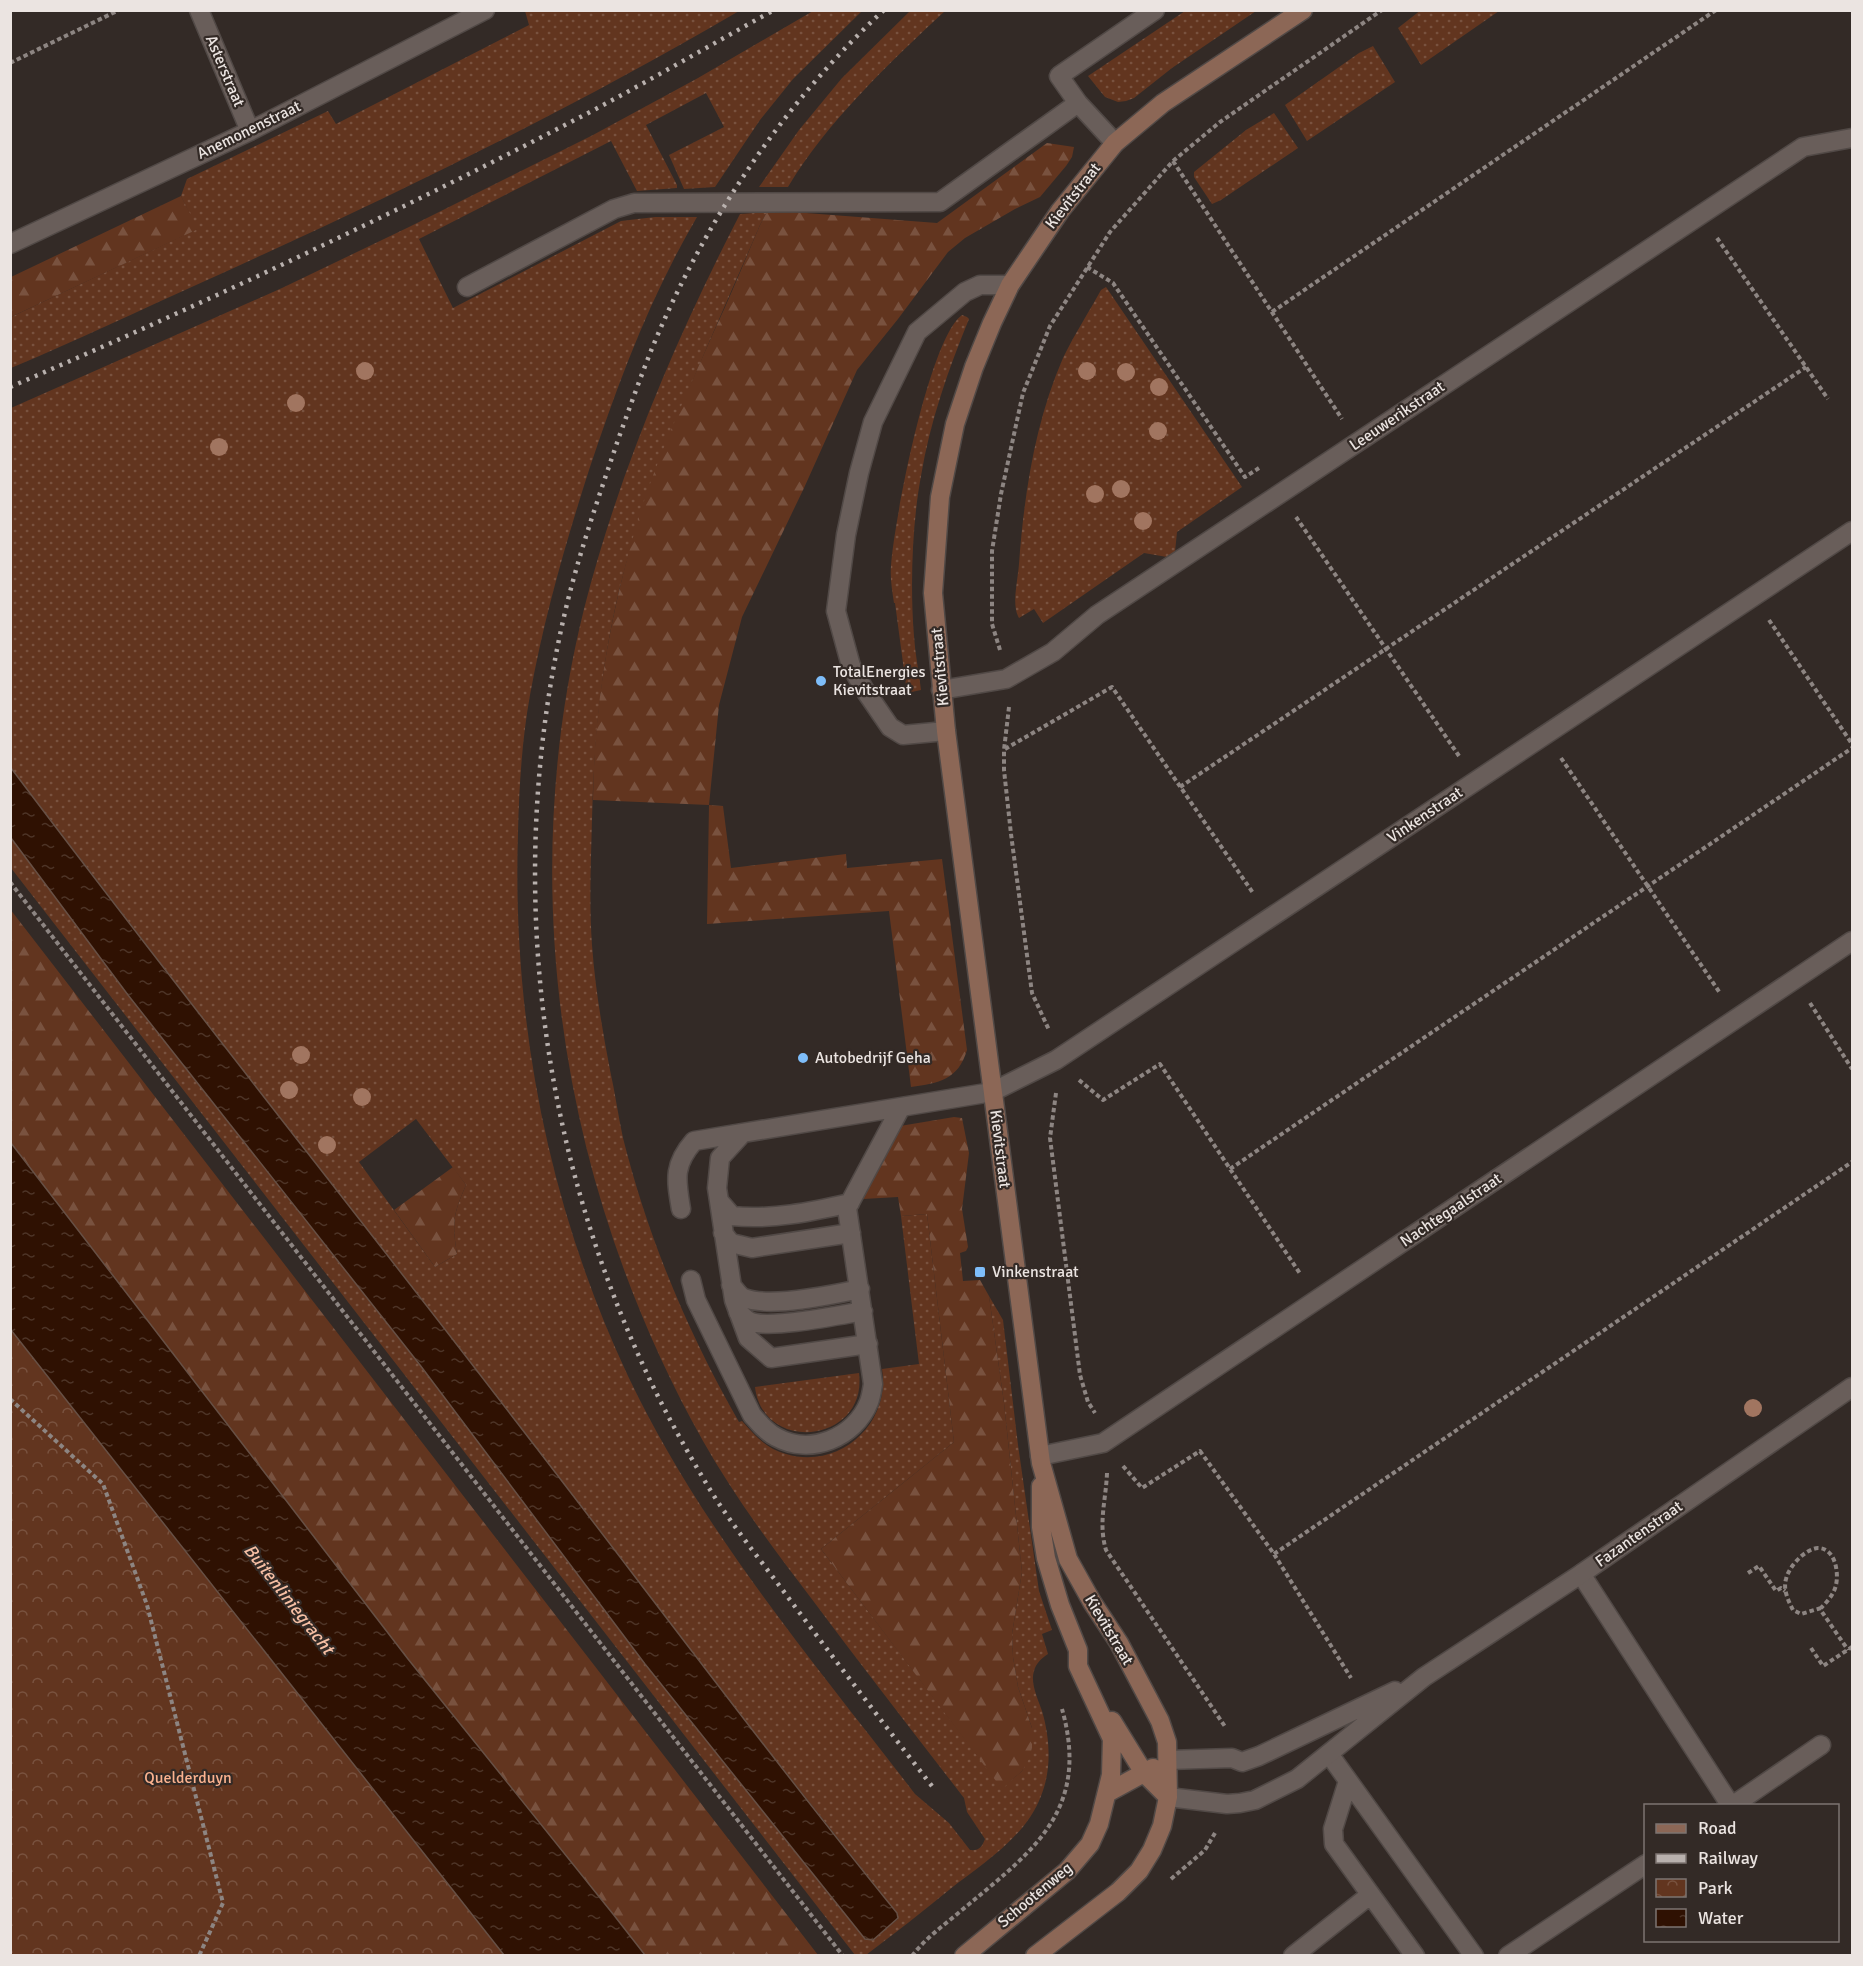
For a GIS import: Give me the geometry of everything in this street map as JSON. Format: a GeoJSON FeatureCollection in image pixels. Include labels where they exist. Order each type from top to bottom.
{"type":"FeatureCollection","features":[{"type":"Feature","properties":{"kind":"main road","name":"Kievitstraat"},"geometry":{"type":"LineString","coordinates":[[1107,1793],[1113,1753],[1112,1739],[1078,1666],[1078,1650],[1060,1605],[1041,1527],[1040,1459],[946,731],[933,593],[940,497],[955,424],[974,367],[1010,285],[1060,211],[1115,143],[1163,103],[1303,10]]}},
{"type":"Feature","properties":{"kind":"main road","name":"Kievitstraat"},"geometry":{"type":"LineString","coordinates":[[1040,1459],[1068,1559],[1092,1602],[1119,1643],[1160,1721],[1167,1742],[1168,1797]]}},
{"type":"Feature","properties":{"kind":"main road"},"geometry":{"type":"LineString","coordinates":[[1035,1956],[1118,1892],[1139,1871],[1152,1850],[1162,1826],[1168,1797],[1144,1773],[1078,1666]]}},
{"type":"Feature","properties":{"kind":"main road"},"geometry":{"type":"LineString","coordinates":[[1107,1793],[1168,1760]]}},
{"type":"Feature","properties":{"kind":"main road","name":"Schootenweg"},"geometry":{"type":"LineString","coordinates":[[964,1956],[1067,1871],[1090,1844],[1100,1824],[1107,1793]]}},
{"type":"Feature","properties":{"kind":"street","name":"Asterstraat"},"geometry":{"type":"LineString","coordinates":[[199,10],[250,131]]}},
{"type":"Feature","properties":{"kind":"street","name":"Anemonenstraat"},"geometry":{"type":"LineString","coordinates":[[10,244],[250,131],[485,10]]}},
{"type":"Feature","properties":{"kind":"street"},"geometry":{"type":"LineString","coordinates":[[1115,143],[1078,103],[1059,76],[1155,10]]}},
{"type":"Feature","properties":{"kind":"street"},"geometry":{"type":"LineString","coordinates":[[467,287],[614,209],[634,203],[940,202],[1078,103]]}},
{"type":"Feature","properties":{"kind":"street","name":"Leeuwerikstraat"},"geometry":{"type":"LineString","coordinates":[[942,690],[1006,679],[1053,652],[1097,615],[1803,147],[1852,138]]}},
{"type":"Feature","properties":{"kind":"street"},"geometry":{"type":"LineString","coordinates":[[946,731],[898,734],[890,727],[851,666],[836,611],[846,535],[873,422],[918,332],[965,292],[980,285],[1010,285]]}},
{"type":"Feature","properties":{"kind":"street","name":"Vinkenstraat"},"geometry":{"type":"LineString","coordinates":[[681,1209],[676,1180],[682,1154],[694,1142],[992,1092],[1056,1060],[1852,531]]}},
{"type":"Feature","properties":{"kind":"street","name":"Nachtegaalstraat"},"geometry":{"type":"LineString","coordinates":[[1040,1459],[1103,1443],[1852,941]]}},
{"type":"Feature","properties":{"kind":"street"},"geometry":{"type":"LineString","coordinates":[[691,1280],[696,1300],[752,1415],[766,1431],[790,1443],[816,1444],[834,1440],[849,1430],[861,1418],[869,1401],[873,1384],[847,1208],[901,1107]]}},
{"type":"Feature","properties":{"kind":"street"},"geometry":{"type":"LineString","coordinates":[[742,1134],[720,1158],[717,1188],[731,1285],[747,1338],[771,1358],[868,1344]]}},
{"type":"Feature","properties":{"kind":"street"},"geometry":{"type":"LineString","coordinates":[[719,1201],[732,1216],[752,1218],[850,1203]]}},
{"type":"Feature","properties":{"kind":"street"},"geometry":{"type":"LineString","coordinates":[[723,1233],[731,1243],[753,1248],[851,1233]]}},
{"type":"Feature","properties":{"kind":"street"},"geometry":{"type":"LineString","coordinates":[[731,1285],[742,1298],[762,1302],[794,1300],[860,1289]]}},
{"type":"Feature","properties":{"kind":"street"},"geometry":{"type":"LineString","coordinates":[[738,1312],[750,1322],[765,1324],[789,1323],[863,1311]]}},
{"type":"Feature","properties":{"kind":"street","name":"Fazantenstraat"},"geometry":{"type":"LineString","coordinates":[[1168,1797],[1227,1804],[1255,1800],[1298,1779],[1424,1677],[1581,1574],[1852,1387]]}},
{"type":"Feature","properties":{"kind":"street"},"geometry":{"type":"LineString","coordinates":[[1581,1574],[1730,1804]]}},
{"type":"Feature","properties":{"kind":"street","name":"Fazantenstraat"},"geometry":{"type":"LineString","coordinates":[[1168,1760],[1232,1758],[1242,1762],[1424,1677]]}},
{"type":"Feature","properties":{"kind":"street"},"geometry":{"type":"LineString","coordinates":[[1734,1804],[1821,1745]]}},
{"type":"Feature","properties":{"kind":"street"},"geometry":{"type":"LineString","coordinates":[[1329,1754],[1474,1956]]}},
{"type":"Feature","properties":{"kind":"street"},"geometry":{"type":"LineString","coordinates":[[1348,1781],[1333,1829],[1334,1844],[1415,1956]]}},
{"type":"Feature","properties":{"kind":"street"},"geometry":{"type":"LineString","coordinates":[[1508,1956],[1644,1864]]}},
{"type":"Feature","properties":{"kind":"street"},"geometry":{"type":"LineString","coordinates":[[1293,1956],[1370,1895]]}},
{"type":"Feature","properties":{"kind":"path"},"geometry":{"type":"LineString","coordinates":[[10,63],[119,10]]}},
{"type":"Feature","properties":{"kind":"path"},"geometry":{"type":"LineString","coordinates":[[1318,1299],[1160,1064],[1103,1100],[1056,1060],[1049,1028],[1032,993],[1011,834],[1004,750],[1009,711],[1002,657],[992,624],[992,551],[1001,494],[1023,393],[1050,326],[1110,232],[1173,161],[1220,122],[1382,10]]}},
{"type":"Feature","properties":{"kind":"path"},"geometry":{"type":"LineString","coordinates":[[1272,312],[1716,10]]}},
{"type":"Feature","properties":{"kind":"path"},"geometry":{"type":"LineString","coordinates":[[1173,161],[1358,442]]}},
{"type":"Feature","properties":{"kind":"path"},"geometry":{"type":"LineString","coordinates":[[1702,215],[1828,399]]}},
{"type":"Feature","properties":{"kind":"path"},"geometry":{"type":"LineString","coordinates":[[1087,267],[1113,283],[1245,477],[1264,465]]}},
{"type":"Feature","properties":{"kind":"path"},"geometry":{"type":"LineString","coordinates":[[1180,787],[1806,367]]}},
{"type":"Feature","properties":{"kind":"path"},"geometry":{"type":"LineString","coordinates":[[1281,494],[1476,781]]}},
{"type":"Feature","properties":{"kind":"path"},"geometry":{"type":"LineString","coordinates":[[1753,597],[1852,744]]}},
{"type":"Feature","properties":{"kind":"path"},"geometry":{"type":"LineString","coordinates":[[1004,750],[1112,687],[1270,918]]}},
{"type":"Feature","properties":{"kind":"path"},"geometry":{"type":"LineString","coordinates":[[1545,735],[1738,1018]]}},
{"type":"Feature","properties":{"kind":"path"},"geometry":{"type":"LineString","coordinates":[[1230,1169],[1852,748]]}},
{"type":"Feature","properties":{"kind":"path"},"geometry":{"type":"LineString","coordinates":[[10,882],[843,1956]]}},
{"type":"Feature","properties":{"kind":"path"},"geometry":{"type":"LineString","coordinates":[[1794,980],[1852,1069]]}},
{"type":"Feature","properties":{"kind":"path"},"geometry":{"type":"LineString","coordinates":[[1274,1554],[1852,1162]]}},
{"type":"Feature","properties":{"kind":"path"},"geometry":{"type":"LineString","coordinates":[[10,1399],[103,1484],[147,1605],[223,1903],[199,1956]]}},
{"type":"Feature","properties":{"kind":"path"},"geometry":{"type":"LineString","coordinates":[[1103,1443],[1142,1488],[1200,1451],[1274,1554],[1367,1704]]}},
{"type":"Feature","properties":{"kind":"path"},"geometry":{"type":"LineString","coordinates":[[1819,1548],[1827,1550],[1832,1556],[1837,1579],[1830,1597],[1821,1608],[1801,1614],[1793,1610],[1785,1591],[1786,1579],[1801,1557],[1819,1548]]}},
{"type":"Feature","properties":{"kind":"path"},"geometry":{"type":"LineString","coordinates":[[1748,1573],[1759,1566],[1776,1591],[1781,1588],[1785,1591]]}},
{"type":"Feature","properties":{"kind":"path"},"geometry":{"type":"LineString","coordinates":[[1821,1608],[1848,1650]]}},
{"type":"Feature","properties":{"kind":"path"},"geometry":{"type":"LineString","coordinates":[[1119,1643],[1154,1620]]}},
{"type":"Feature","properties":{"kind":"path"},"geometry":{"type":"LineString","coordinates":[[1811,1648],[1823,1666],[1852,1647]]}},
{"type":"Feature","properties":{"kind":"path"},"geometry":{"type":"LineString","coordinates":[[912,1956],[933,1934],[1036,1845],[1057,1816],[1067,1785],[1070,1749],[1069,1734],[1056,1688],[1060,1677],[1078,1666]]}},
{"type":"Feature","properties":{"kind":"green space"},"geometry":{"type":"Polygon","coordinates":[[[911,10],[945,11],[860,94],[803,163],[788,187],[759,187],[799,130],[842,78],[911,10]]]}},
{"type":"Feature","properties":{"kind":"green space"},"geometry":{"type":"Polygon","coordinates":[[[1421,10],[1499,11],[1421,65],[1398,28],[1421,10]]]}},
{"type":"Feature","properties":{"kind":"green space"},"geometry":{"type":"Polygon","coordinates":[[[525,11],[739,11],[542,119],[408,186],[273,250],[11,368],[11,317],[197,229],[181,196],[187,179],[328,111],[336,124],[529,25],[525,11]]]}},
{"type":"Feature","properties":{"kind":"green space"},"geometry":{"type":"Polygon","coordinates":[[[813,11],[862,11],[793,79],[760,120],[715,187],[684,189],[669,155],[724,127],[706,93],[646,125],[677,188],[637,191],[611,141],[419,239],[453,308],[621,221],[655,217],[697,217],[650,309],[600,437],[556,582],[530,695],[520,781],[518,833],[521,973],[529,1042],[556,1179],[576,1246],[600,1312],[628,1376],[657,1433],[689,1488],[724,1541],[799,1644],[915,1794],[949,1823],[970,1850],[976,1850],[985,1839],[967,1812],[964,1798],[768,1540],[727,1482],[703,1441],[655,1345],[615,1245],[585,1142],[564,1036],[554,930],[553,822],[563,715],[584,609],[614,507],[632,457],[672,357],[716,261],[740,214],[767,212],[705,351],[671,435],[640,520],[618,595],[601,690],[595,755],[591,929],[599,1008],[607,1054],[623,1138],[644,1212],[686,1319],[720,1388],[739,1422],[742,1421],[767,1445],[779,1452],[806,1457],[825,1455],[842,1448],[858,1438],[870,1424],[883,1389],[882,1369],[919,1364],[901,1216],[927,1214],[954,1442],[821,1549],[1002,1788],[1022,1771],[1032,1748],[1032,1728],[1018,1687],[1013,1657],[1012,1634],[1022,1572],[1004,1403],[989,1296],[1003,1320],[1039,1591],[1052,1630],[1042,1634],[1048,1654],[1038,1663],[1033,1676],[1047,1732],[1049,1754],[1045,1786],[1034,1811],[1002,1849],[866,1955],[855,1955],[11,868],[11,838],[128,995],[420,1365],[645,1664],[865,1939],[873,1940],[898,1919],[897,1913],[721,1690],[517,1422],[321,1172],[11,768],[11,408],[282,288],[409,227],[593,135],[698,78],[813,11]],[[416,1119],[359,1162],[435,1267],[457,1254],[454,1234],[455,1219],[466,1185],[416,1119]]]}},
{"type":"Feature","properties":{"kind":"green space"},"geometry":{"type":"Polygon","coordinates":[[[1185,11],[1256,11],[1172,68],[1134,98],[1118,102],[1105,97],[1088,76],[1185,11]]]}},
{"type":"Feature","properties":{"kind":"green space"},"geometry":{"type":"Polygon","coordinates":[[[1373,46],[1395,82],[1307,141],[1285,105],[1359,53],[1373,46]]]}},
{"type":"Feature","properties":{"kind":"green space"},"geometry":{"type":"Polygon","coordinates":[[[1274,113],[1298,148],[1212,204],[1194,177],[1194,172],[1246,130],[1274,113]]]}},
{"type":"Feature","properties":{"kind":"green space"},"geometry":{"type":"Polygon","coordinates":[[[1047,143],[1074,147],[1072,157],[1066,166],[1040,197],[965,238],[948,252],[857,370],[742,617],[719,705],[709,805],[593,800],[597,724],[607,649],[623,574],[644,501],[678,414],[767,212],[937,223],[1047,143]]]}},
{"type":"Feature","properties":{"kind":"green space"},"geometry":{"type":"Polygon","coordinates":[[[181,196],[198,229],[11,317],[11,277],[181,196]]]}},
{"type":"Feature","properties":{"kind":"green space"},"geometry":{"type":"Polygon","coordinates":[[[1106,287],[1242,487],[1177,532],[1175,552],[1167,557],[1144,553],[1043,623],[1034,609],[1019,618],[1015,599],[1021,538],[1038,433],[1053,382],[1063,358],[1101,290],[1106,287]]]}},
{"type":"Feature","properties":{"kind":"green space"},"geometry":{"type":"Polygon","coordinates":[[[962,315],[969,319],[935,416],[918,495],[912,597],[921,690],[907,693],[891,584],[894,543],[906,473],[926,393],[937,358],[950,331],[962,315]]]}},
{"type":"Feature","properties":{"kind":"green space"},"geometry":{"type":"Polygon","coordinates":[[[709,805],[723,806],[731,868],[846,854],[847,868],[942,859],[967,1050],[953,1074],[930,1084],[911,1087],[889,911],[707,924],[709,805]]]}},
{"type":"Feature","properties":{"kind":"green space"},"geometry":{"type":"Polygon","coordinates":[[[10,909],[818,1955],[645,1955],[408,1659],[11,1143],[10,909]]]}},
{"type":"Feature","properties":{"kind":"green space"},"geometry":{"type":"Polygon","coordinates":[[[954,1117],[962,1118],[969,1153],[962,1209],[968,1247],[966,1251],[960,1253],[963,1281],[980,1280],[989,1296],[1004,1403],[1022,1572],[1012,1634],[1013,1657],[1018,1687],[1032,1728],[1032,1748],[1022,1771],[1002,1789],[821,1549],[954,1442],[927,1214],[901,1216],[898,1197],[863,1199],[894,1127],[954,1117]]]}},
{"type":"Feature","properties":{"kind":"green space"},"geometry":{"type":"Polygon","coordinates":[[[453,1167],[466,1185],[455,1219],[454,1234],[457,1254],[435,1267],[394,1210],[453,1167]]]}},
{"type":"Feature","properties":{"kind":"green space","name":"Quelderduyn"},"geometry":{"type":"Polygon","coordinates":[[[11,1260],[548,1955],[11,1955],[11,1260]]]}},
{"type":"Feature","properties":{"kind":"green space"},"geometry":{"type":"Polygon","coordinates":[[[859,1373],[857,1396],[848,1414],[832,1426],[813,1432],[794,1431],[776,1423],[762,1409],[755,1387],[859,1373]]]}},
{"type":"Feature","properties":{"kind":"water"},"geometry":{"type":"Polygon","coordinates":[[[11,768],[753,1731],[897,1913],[898,1918],[873,1940],[865,1939],[645,1664],[420,1365],[128,995],[11,838],[11,768]]]}},
{"type":"Feature","properties":{"kind":"water","name":"Buitenliniegracht"},"geometry":{"type":"Polygon","coordinates":[[[11,1143],[408,1659],[645,1955],[504,1955],[11,1330],[11,1143]]]}},
{"type":"Feature","properties":{"kind":"railway"},"geometry":{"type":"LineString","coordinates":[[10,387],[221,293],[499,159],[645,82],[774,10]]}},
{"type":"Feature","properties":{"kind":"railway"},"geometry":{"type":"LineString","coordinates":[[884,10],[818,78],[760,152],[733,192],[686,274],[647,361],[598,500],[566,608],[548,703],[537,800],[535,896],[541,993],[555,1088],[577,1182],[606,1275],[643,1365],[683,1443],[728,1517],[935,1790]]}},
{"type":"Feature","properties":{"kind":"place","name":"TotalEnergies Kievitstraat"},"geometry":{"type":"Point","coordinates":[821,681]}},
{"type":"Feature","properties":{"kind":"place","name":"Autobedrijf Geha"},"geometry":{"type":"Point","coordinates":[803,1058]}},
{"type":"Feature","properties":{"kind":"place","name":"Vinkenstraat"},"geometry":{"type":"Point","coordinates":[980,1272]}}]}
